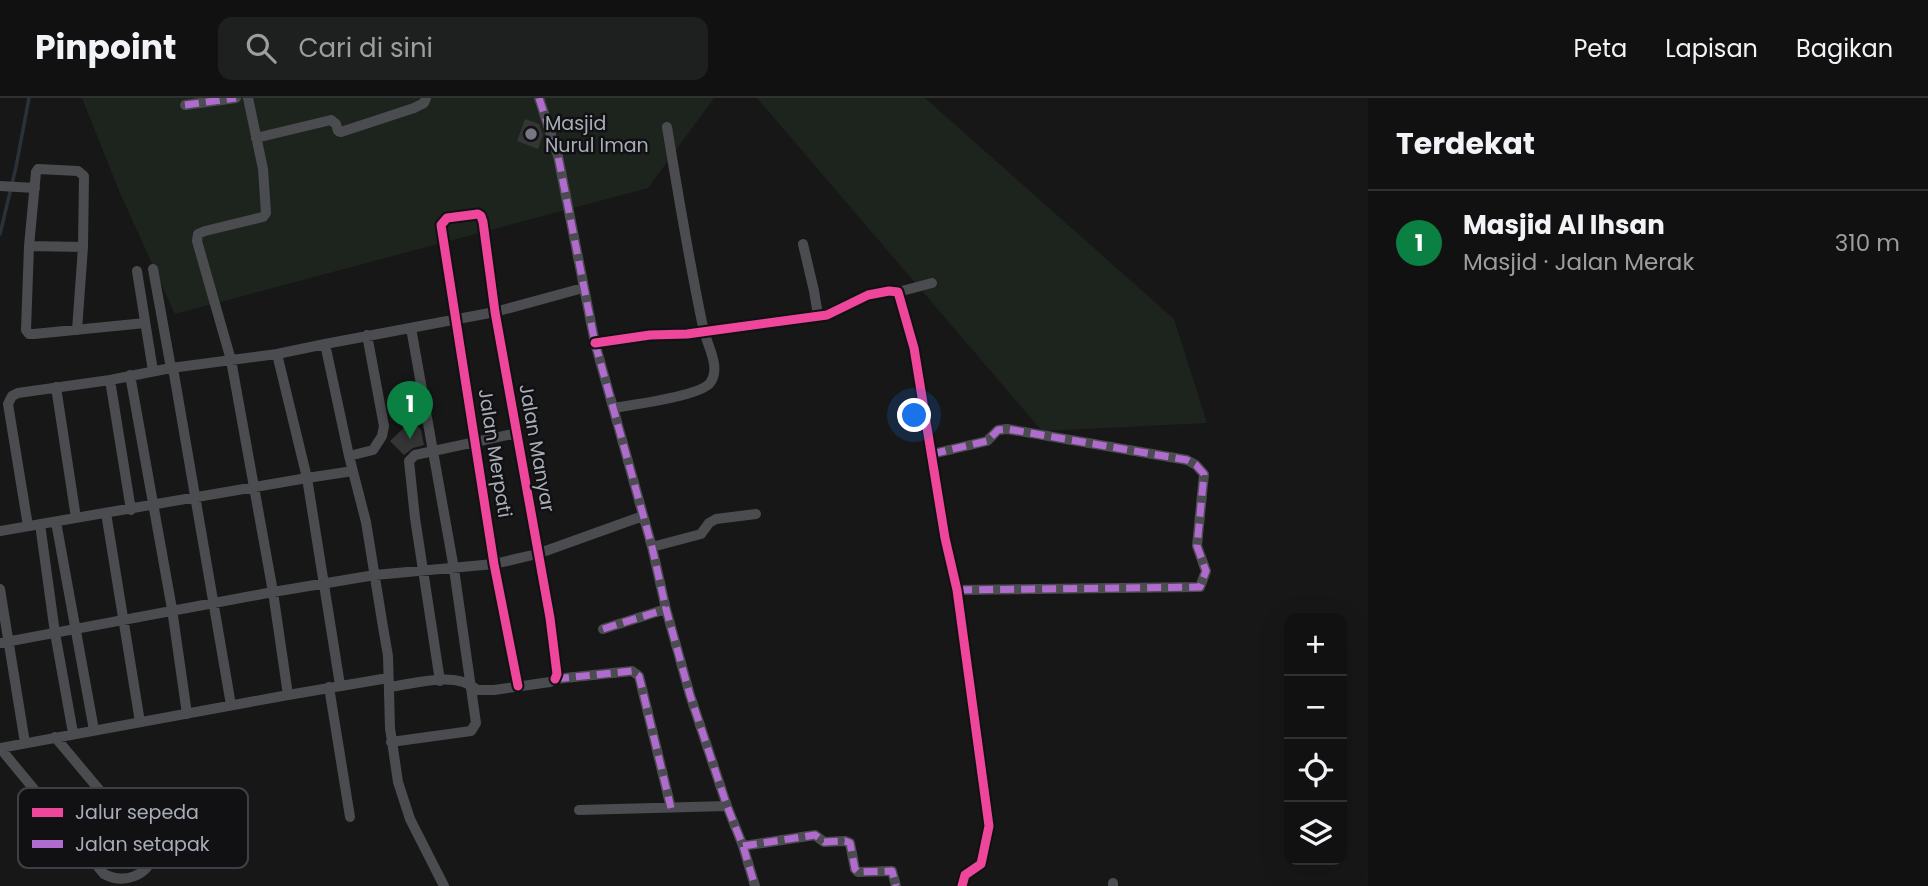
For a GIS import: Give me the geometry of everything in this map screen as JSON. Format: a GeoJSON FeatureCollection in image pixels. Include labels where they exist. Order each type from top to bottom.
{"type":"FeatureCollection","features":[{"type":"Feature","properties":{"kind":"street"},"geometry":{"type":"LineString","coordinates":[[185,105],[236,98]]}},
{"type":"Feature","properties":{"kind":"street"},"geometry":{"type":"LineString","coordinates":[[248,98],[263,169],[266,213],[263,217],[205,230],[198,234],[197,240],[231,359],[273,592],[288,695]]}},
{"type":"Feature","properties":{"kind":"street"},"geometry":{"type":"LineString","coordinates":[[256,138],[331,120],[338,131],[341,131],[414,108],[424,103],[426,98]]}},
{"type":"Feature","properties":{"kind":"street"},"geometry":{"type":"LineString","coordinates":[[539,98],[558,156],[595,343],[690,695],[755,886]]}},
{"type":"Feature","properties":{"kind":"street"},"geometry":{"type":"LineString","coordinates":[[613,408],[689,394],[706,387],[713,380],[715,369],[704,332],[667,127]]}},
{"type":"Feature","properties":{"kind":"street"},"geometry":{"type":"LineString","coordinates":[[77,330],[85,176],[78,171],[38,169],[29,246],[26,330],[29,334],[34,334],[77,330],[145,323]]}},
{"type":"Feature","properties":{"kind":"street"},"geometry":{"type":"LineString","coordinates":[[0,186],[35,188]]}},
{"type":"Feature","properties":{"kind":"street","name":"Jalan Merpati"},"geometry":{"type":"LineString","coordinates":[[483,222],[478,215],[447,218],[441,225],[494,564],[518,686]]}},
{"type":"Feature","properties":{"kind":"street","name":"Jalan Manyar"},"geometry":{"type":"LineString","coordinates":[[483,222],[495,312],[550,618],[558,674],[555,679]]}},
{"type":"Feature","properties":{"kind":"street"},"geometry":{"type":"LineString","coordinates":[[803,244],[818,315]]}},
{"type":"Feature","properties":{"kind":"street"},"geometry":{"type":"LineString","coordinates":[[29,246],[83,247]]}},
{"type":"Feature","properties":{"kind":"street"},"geometry":{"type":"LineString","coordinates":[[153,270],[215,603],[231,705]]}},
{"type":"Feature","properties":{"kind":"street"},"geometry":{"type":"LineString","coordinates":[[136,271],[153,371]]}},
{"type":"Feature","properties":{"kind":"street"},"geometry":{"type":"LineString","coordinates":[[595,343],[650,335],[704,332],[836,312],[868,295],[898,292],[932,283]]}},
{"type":"Feature","properties":{"kind":"street"},"geometry":{"type":"LineString","coordinates":[[28,526],[8,404],[12,396],[18,393],[277,354],[495,312],[583,288]]}},
{"type":"Feature","properties":{"kind":"street"},"geometry":{"type":"LineString","coordinates":[[898,292],[914,348],[945,537],[957,590],[989,826],[981,864],[965,876],[962,886]]}},
{"type":"Feature","properties":{"kind":"street"},"geometry":{"type":"LineString","coordinates":[[391,742],[471,731],[476,723],[435,452],[411,327]]}},
{"type":"Feature","properties":{"kind":"street"},"geometry":{"type":"LineString","coordinates":[[349,456],[373,450],[382,436],[384,426],[368,335]]}},
{"type":"Feature","properties":{"kind":"street"},"geometry":{"type":"LineString","coordinates":[[326,344],[349,456],[366,522],[388,656],[391,742],[398,782],[410,819],[444,886]]}},
{"type":"Feature","properties":{"kind":"street"},"geometry":{"type":"LineString","coordinates":[[277,354],[307,478],[324,583],[350,817]]}},
{"type":"Feature","properties":{"kind":"street"},"geometry":{"type":"LineString","coordinates":[[130,375],[172,609],[187,714]]}},
{"type":"Feature","properties":{"kind":"street"},"geometry":{"type":"LineString","coordinates":[[110,380],[131,510]]}},
{"type":"Feature","properties":{"kind":"street"},"geometry":{"type":"LineString","coordinates":[[56,387],[76,518]]}},
{"type":"Feature","properties":{"kind":"street"},"geometry":{"type":"LineString","coordinates":[[932,454],[987,441],[998,430],[1007,429],[1187,460],[1204,474],[1197,546],[1206,571],[1200,587],[957,590]]}},
{"type":"Feature","properties":{"kind":"street"},"geometry":{"type":"LineString","coordinates":[[440,681],[408,463],[415,455],[477,444],[517,433]]}},
{"type":"Feature","properties":{"kind":"street"},"geometry":{"type":"LineString","coordinates":[[0,531],[353,471]]}},
{"type":"Feature","properties":{"kind":"street"},"geometry":{"type":"LineString","coordinates":[[106,513],[140,722]]}},
{"type":"Feature","properties":{"kind":"street"},"geometry":{"type":"LineString","coordinates":[[652,547],[701,534],[709,523],[716,520],[756,514]]}},
{"type":"Feature","properties":{"kind":"street"},"geometry":{"type":"LineString","coordinates":[[4,643],[172,609],[324,583],[374,575],[494,564],[537,554],[643,516]]}},
{"type":"Feature","properties":{"kind":"street"},"geometry":{"type":"LineString","coordinates":[[56,522],[94,730]]}},
{"type":"Feature","properties":{"kind":"street"},"geometry":{"type":"LineString","coordinates":[[40,524],[55,633],[73,733]]}},
{"type":"Feature","properties":{"kind":"street"},"geometry":{"type":"LineString","coordinates":[[0,589],[4,643],[25,743]]}},
{"type":"Feature","properties":{"kind":"street"},"geometry":{"type":"LineString","coordinates":[[603,629],[667,609]]}},
{"type":"Feature","properties":{"kind":"street"},"geometry":{"type":"LineString","coordinates":[[33,788],[0,748],[334,686],[453,680],[470,683],[477,690],[485,690],[632,671],[639,676],[671,808]]}},
{"type":"Feature","properties":{"kind":"street"},"geometry":{"type":"LineString","coordinates":[[55,737],[98,788]]}},
{"type":"Feature","properties":{"kind":"street"},"geometry":{"type":"LineString","coordinates":[[579,810],[727,806]]}},
{"type":"Feature","properties":{"kind":"street"},"geometry":{"type":"LineString","coordinates":[[743,846],[815,835],[827,842],[845,841],[850,843],[858,872],[892,871],[896,886]]}},
{"type":"Feature","properties":{"kind":"street"},"geometry":{"type":"LineString","coordinates":[[99,868],[114,879],[131,878],[146,868]]}},
{"type":"Feature","properties":{"kind":"shaded area"},"geometry":{"type":"Polygon","coordinates":[[[82,98],[714,98],[648,188],[175,314],[120,193],[82,98]]]}},
{"type":"Feature","properties":{"kind":"shaded area"},"geometry":{"type":"Polygon","coordinates":[[[757,98],[925,98],[1174,319],[1207,423],[1042,431],[757,98]]]}},
{"type":"Feature","properties":{"kind":"building","name":"Masjid Nurul Iman"},"geometry":{"type":"Polygon","coordinates":[[[525,119],[539,124],[543,135],[538,149],[517,141],[525,119]]]}},
{"type":"Feature","properties":{"kind":"building"},"geometry":{"type":"Polygon","coordinates":[[[412,420],[421,430],[424,445],[413,448],[404,455],[390,441],[412,420]]]}},
{"type":"Feature","properties":{"kind":"waterway"},"geometry":{"type":"LineString","coordinates":[[0,234],[29,98]]}},
{"type":"Feature","properties":{"kind":"marked path"},"geometry":{"type":"LineString","coordinates":[[185,105],[236,98]]}},
{"type":"Feature","properties":{"kind":"marked path"},"geometry":{"type":"LineString","coordinates":[[539,98],[558,156],[595,343],[652,547],[666,609],[690,695],[755,886]]}},
{"type":"Feature","properties":{"kind":"marked path"},"geometry":{"type":"LineString","coordinates":[[932,454],[987,441],[998,430],[1007,429],[1187,460],[1204,474],[1197,546],[1206,571],[1200,587],[957,590]]}},
{"type":"Feature","properties":{"kind":"marked path"},"geometry":{"type":"LineString","coordinates":[[603,629],[666,609]]}},
{"type":"Feature","properties":{"kind":"marked path"},"geometry":{"type":"LineString","coordinates":[[555,679],[632,671],[639,676],[671,808]]}},
{"type":"Feature","properties":{"kind":"marked path"},"geometry":{"type":"LineString","coordinates":[[743,846],[815,835],[824,842],[845,841],[850,843],[858,872],[892,871],[896,886]]}},
{"type":"Feature","properties":{"kind":"cycle path"},"geometry":{"type":"LineString","coordinates":[[518,686],[494,564],[441,225],[447,218],[478,214],[483,222],[495,312],[550,618],[557,674],[555,679]]}},
{"type":"Feature","properties":{"kind":"cycle path"},"geometry":{"type":"LineString","coordinates":[[595,343],[827,315],[868,295],[898,292],[914,348],[945,538],[957,590],[989,826],[981,864],[965,875],[962,886]]}},
{"type":"Feature","properties":{"kind":"place","name":"Masjid Nurul Iman"},"geometry":{"type":"Point","coordinates":[531,134]}},
{"type":"Feature","properties":{"kind":"place","name":"Masjid Al Ihsan"},"geometry":{"type":"Point","coordinates":[410,439]}}]}
